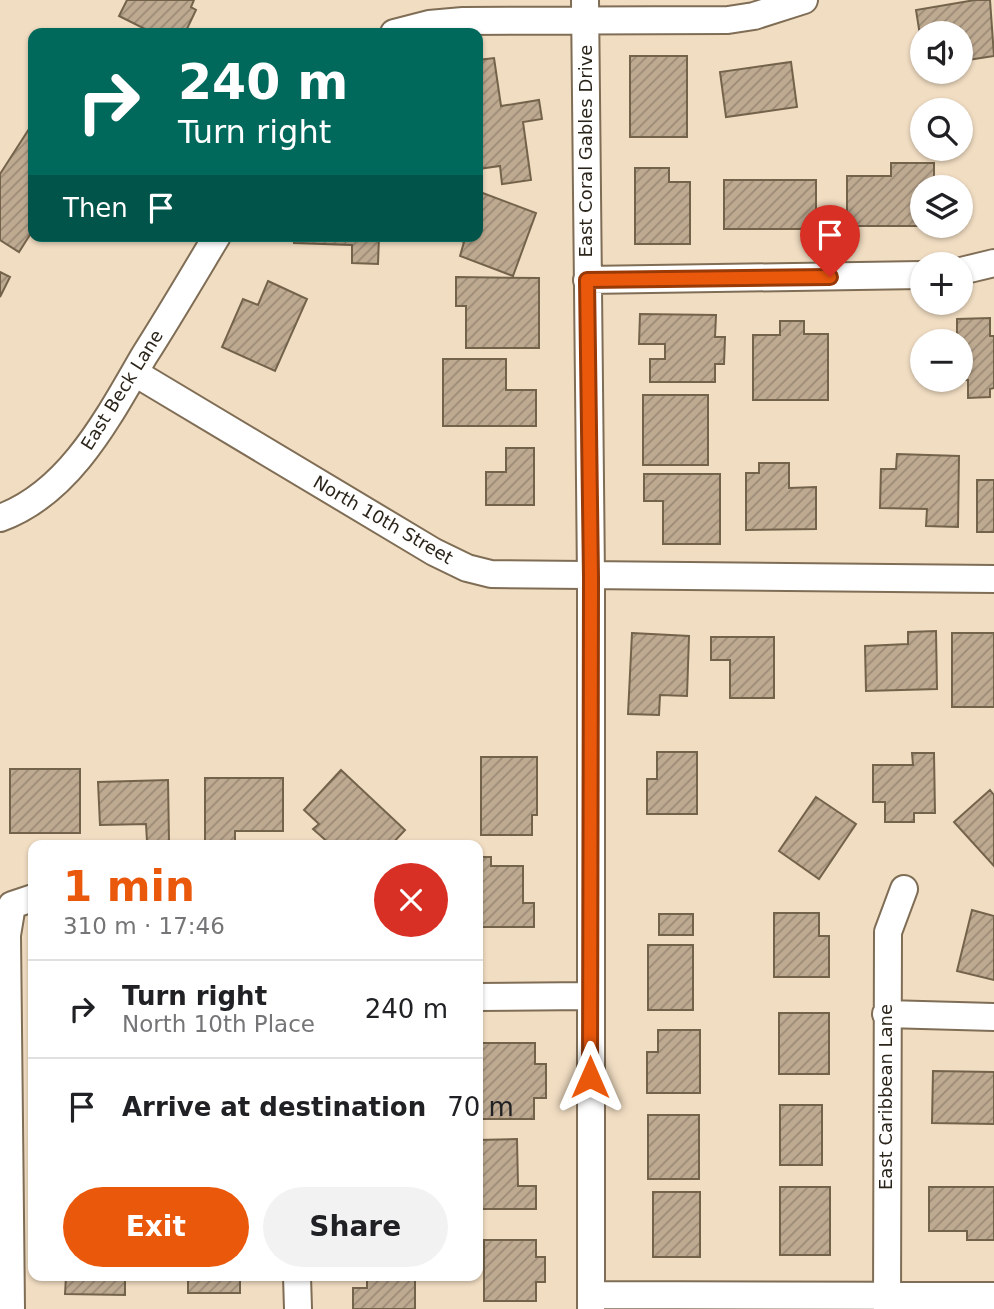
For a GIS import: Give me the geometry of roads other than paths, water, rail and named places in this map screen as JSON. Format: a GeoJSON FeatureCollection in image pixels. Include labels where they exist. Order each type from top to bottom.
{"type":"FeatureCollection","features":[{"type":"Feature","properties":{"kind":"street"},"geometry":{"type":"LineString","coordinates":[[413,28],[429,24],[585,11],[728,20],[754,16],[804,0]]}},
{"type":"Feature","properties":{"kind":"street","name":"East Coral Gables Drive"},"geometry":{"type":"LineString","coordinates":[[585,11],[591,578],[591,1302]]}},
{"type":"Feature","properties":{"kind":"street","name":"East Beck Lane"},"geometry":{"type":"LineString","coordinates":[[0,518],[44,492],[76,463],[135,373],[212,242]]}},
{"type":"Feature","properties":{"kind":"street"},"geometry":{"type":"LineString","coordinates":[[973,268],[994,263]]}},
{"type":"Feature","properties":{"kind":"street"},"geometry":{"type":"LineString","coordinates":[[587,280],[910,275]]}},
{"type":"Feature","properties":{"kind":"street","name":"North 10th Street"},"geometry":{"type":"LineString","coordinates":[[135,373],[356,506],[467,568],[518,576],[591,578],[994,579]]}},
{"type":"Feature","properties":{"kind":"street","name":"East Caribbean Lane"},"geometry":{"type":"LineString","coordinates":[[887,1302],[888,932],[904,889]]}},
{"type":"Feature","properties":{"kind":"street"},"geometry":{"type":"LineString","coordinates":[[11,1309],[5,1092],[7,936],[23,902]]}},
{"type":"Feature","properties":{"kind":"street"},"geometry":{"type":"LineString","coordinates":[[483,997],[590,996]]}},
{"type":"Feature","properties":{"kind":"street"},"geometry":{"type":"LineString","coordinates":[[886,1014],[994,1017]]}},
{"type":"Feature","properties":{"kind":"street"},"geometry":{"type":"LineString","coordinates":[[298,1281],[298,1309]]}},
{"type":"Feature","properties":{"kind":"street"},"geometry":{"type":"LineString","coordinates":[[591,1302],[887,1302],[994,1296]]}}]}
